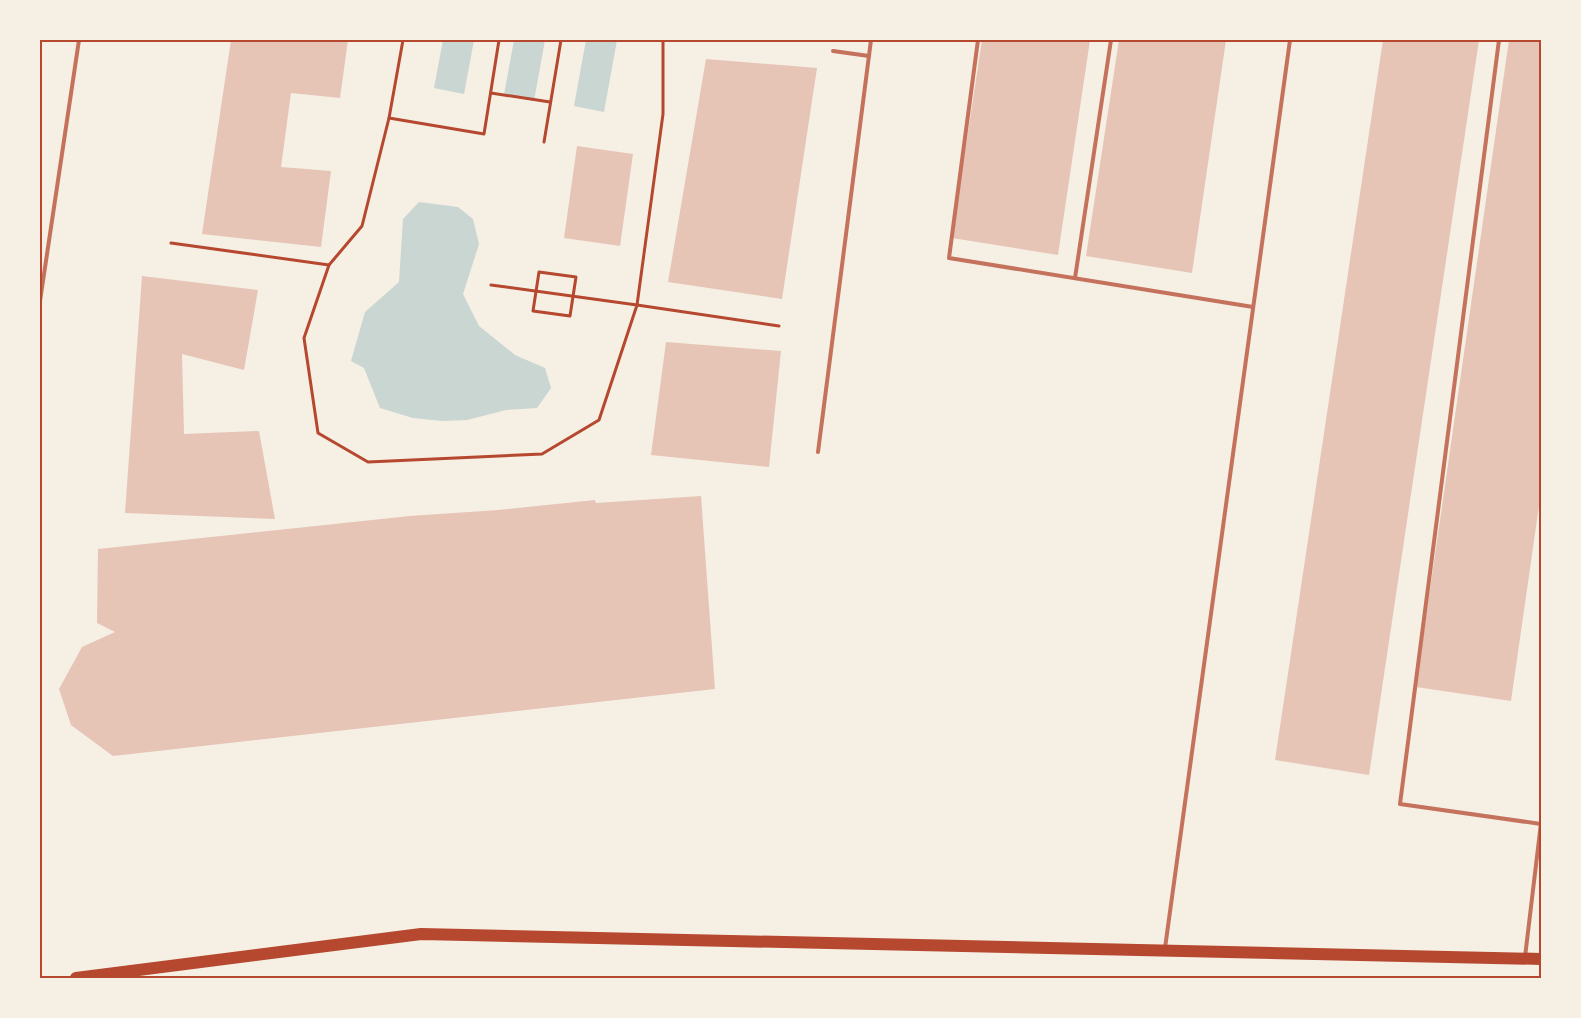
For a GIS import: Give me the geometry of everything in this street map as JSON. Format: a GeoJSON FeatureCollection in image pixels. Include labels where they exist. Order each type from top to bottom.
{"type":"FeatureCollection","features":[{"type":"Feature","properties":{"kind":"main road"},"geometry":{"type":"LineString","coordinates":[[76,978],[421,934],[1541,959]]}},
{"type":"Feature","properties":{"kind":"lane"},"geometry":{"type":"LineString","coordinates":[[40,301],[79,40]]}},
{"type":"Feature","properties":{"kind":"lane"},"geometry":{"type":"LineString","coordinates":[[818,452],[871,40]]}},
{"type":"Feature","properties":{"kind":"lane"},"geometry":{"type":"LineString","coordinates":[[978,40],[949,258],[1253,307]]}},
{"type":"Feature","properties":{"kind":"lane"},"geometry":{"type":"LineString","coordinates":[[1076,278],[1111,40]]}},
{"type":"Feature","properties":{"kind":"lane"},"geometry":{"type":"LineString","coordinates":[[1165,951],[1290,40]]}},
{"type":"Feature","properties":{"kind":"lane"},"geometry":{"type":"LineString","coordinates":[[1499,40],[1400,804],[1541,823],[1525,958]]}},
{"type":"Feature","properties":{"kind":"lane"},"geometry":{"type":"LineString","coordinates":[[833,51],[869,56]]}},
{"type":"Feature","properties":{"kind":"path"},"geometry":{"type":"LineString","coordinates":[[403,40],[389,118],[362,226],[329,265],[304,338],[318,433],[368,462],[542,454],[599,420],[636,305],[663,114],[663,40]]}},
{"type":"Feature","properties":{"kind":"path"},"geometry":{"type":"LineString","coordinates":[[389,118],[484,134],[500,40]]}},
{"type":"Feature","properties":{"kind":"path"},"geometry":{"type":"LineString","coordinates":[[544,142],[560,40]]}},
{"type":"Feature","properties":{"kind":"path"},"geometry":{"type":"LineString","coordinates":[[491,93],[550,102]]}},
{"type":"Feature","properties":{"kind":"path"},"geometry":{"type":"LineString","coordinates":[[171,243],[329,265]]}},
{"type":"Feature","properties":{"kind":"path"},"geometry":{"type":"LineString","coordinates":[[539,272],[576,277],[570,316],[533,311],[536,291],[539,272]]}},
{"type":"Feature","properties":{"kind":"path"},"geometry":{"type":"LineString","coordinates":[[491,285],[779,326]]}},
{"type":"Feature","properties":{"kind":"shaded area"},"geometry":{"type":"Polygon","coordinates":[[[443,40],[474,40],[464,94],[434,88],[443,40]]]}},
{"type":"Feature","properties":{"kind":"shaded area"},"geometry":{"type":"Polygon","coordinates":[[[514,40],[545,40],[534,101],[504,95],[514,40]]]}},
{"type":"Feature","properties":{"kind":"shaded area"},"geometry":{"type":"Polygon","coordinates":[[[586,40],[617,40],[604,112],[574,106],[586,40]]]}},
{"type":"Feature","properties":{"kind":"shaded area"},"geometry":{"type":"Polygon","coordinates":[[[419,202],[458,207],[473,219],[479,244],[463,294],[479,326],[515,355],[545,368],[551,388],[537,408],[506,410],[467,420],[442,421],[413,418],[380,408],[364,368],[351,361],[365,312],[399,282],[403,219],[419,202]]]}},
{"type":"Feature","properties":{"kind":"building"},"geometry":{"type":"Polygon","coordinates":[[[231,40],[348,40],[340,98],[291,93],[281,167],[331,171],[321,247],[202,234],[231,40]]]}},
{"type":"Feature","properties":{"kind":"building"},"geometry":{"type":"Polygon","coordinates":[[[982,40],[1090,40],[1058,255],[952,238],[982,40]]]}},
{"type":"Feature","properties":{"kind":"building"},"geometry":{"type":"Polygon","coordinates":[[[1119,40],[1226,40],[1192,273],[1086,256],[1119,40]]]}},
{"type":"Feature","properties":{"kind":"building"},"geometry":{"type":"Polygon","coordinates":[[[1383,40],[1479,40],[1369,775],[1275,760],[1383,40]]]}},
{"type":"Feature","properties":{"kind":"building"},"geometry":{"type":"Polygon","coordinates":[[[1509,40],[1541,40],[1541,492],[1511,701],[1416,687],[1509,40]]]}},
{"type":"Feature","properties":{"kind":"building"},"geometry":{"type":"Polygon","coordinates":[[[706,59],[817,68],[782,299],[668,282],[706,59]]]}},
{"type":"Feature","properties":{"kind":"building"},"geometry":{"type":"Polygon","coordinates":[[[577,146],[633,154],[620,246],[564,238],[577,146]]]}},
{"type":"Feature","properties":{"kind":"building"},"geometry":{"type":"Polygon","coordinates":[[[142,276],[258,290],[244,370],[182,354],[184,434],[259,431],[275,519],[125,513],[142,276]]]}},
{"type":"Feature","properties":{"kind":"building"},"geometry":{"type":"Polygon","coordinates":[[[666,342],[781,351],[769,467],[651,455],[666,342]]]}},
{"type":"Feature","properties":{"kind":"building"},"geometry":{"type":"Polygon","coordinates":[[[701,496],[715,689],[113,756],[71,725],[59,689],[82,647],[115,632],[97,623],[98,549],[410,516],[498,510],[595,500],[596,503],[701,496]]]}}]}
